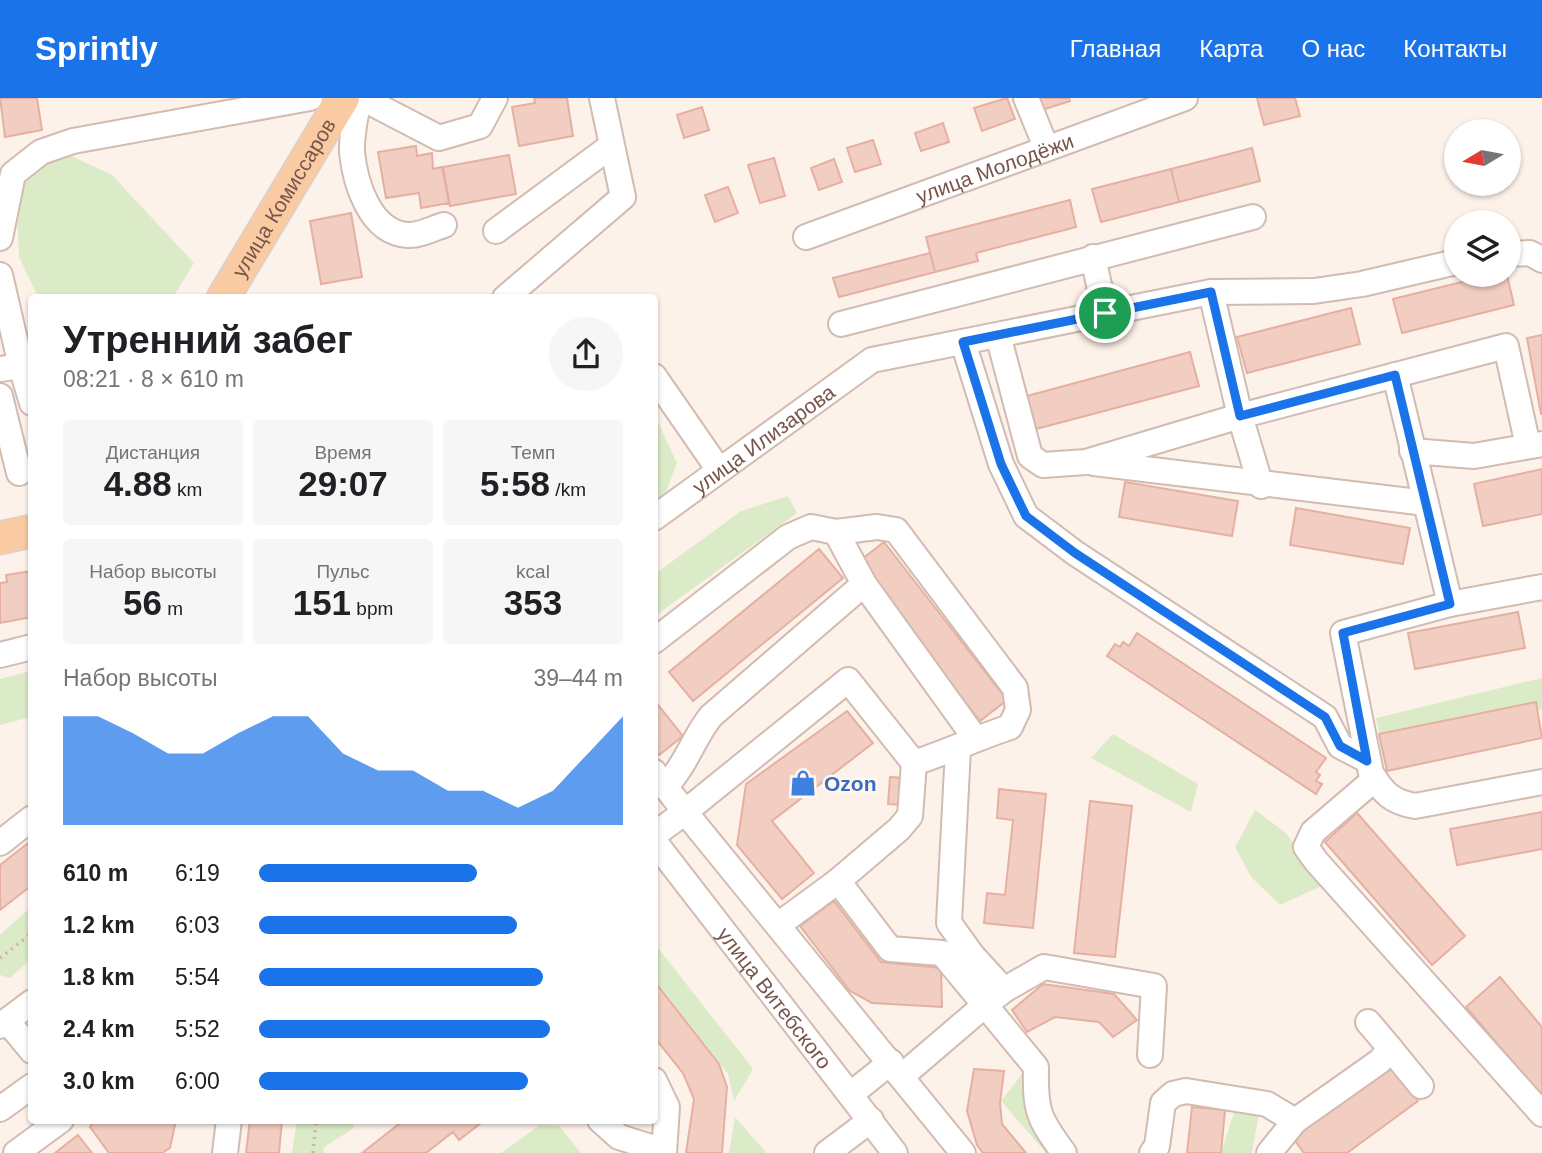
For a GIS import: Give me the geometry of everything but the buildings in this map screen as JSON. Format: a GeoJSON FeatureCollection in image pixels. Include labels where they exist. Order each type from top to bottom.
{"type":"FeatureCollection","features":[{"type":"Feature","properties":{"kind":"main road","name":"улица Комиссаров"},"geometry":{"type":"LineString","coordinates":[[225,294],[344,98]]}},
{"type":"Feature","properties":{"kind":"main road"},"geometry":{"type":"LineString","coordinates":[[246,294],[251,249]]}},
{"type":"Feature","properties":{"kind":"street"},"geometry":{"type":"LineString","coordinates":[[0,238],[13,174],[41,152],[73,141],[310,98]]}},
{"type":"Feature","properties":{"kind":"street"},"geometry":{"type":"LineString","coordinates":[[444,225],[409,235],[389,229],[372,213],[360,189],[352,150],[360,98],[439,138],[480,126],[495,98]]}},
{"type":"Feature","properties":{"kind":"street"},"geometry":{"type":"LineString","coordinates":[[1026,98],[1046,147]]}},
{"type":"Feature","properties":{"kind":"street","name":"улица Молодёжи"},"geometry":{"type":"LineString","coordinates":[[806,237],[1185,98]]}},
{"type":"Feature","properties":{"kind":"street"},"geometry":{"type":"LineString","coordinates":[[510,294],[623,197],[611,146],[607,99]]}},
{"type":"Feature","properties":{"kind":"street"},"geometry":{"type":"LineString","coordinates":[[496,230],[516,219],[611,146]]}},
{"type":"Feature","properties":{"kind":"street"},"geometry":{"type":"LineString","coordinates":[[841,324],[1253,217]]}},
{"type":"Feature","properties":{"kind":"street"},"geometry":{"type":"LineString","coordinates":[[1521,253],[1530,253],[1542,260]]}},
{"type":"Feature","properties":{"kind":"street"},"geometry":{"type":"LineString","coordinates":[[1093,257],[1105,313]]}},
{"type":"Feature","properties":{"kind":"street"},"geometry":{"type":"LineString","coordinates":[[1371,770],[1340,746],[1325,717],[1075,553],[1026,516],[1001,464],[963,342],[1211,292],[1314,291],[1362,284],[1444,265]]}},
{"type":"Feature","properties":{"kind":"street"},"geometry":{"type":"LineString","coordinates":[[0,275],[11,367],[28,396]]}},
{"type":"Feature","properties":{"kind":"street"},"geometry":{"type":"LineString","coordinates":[[1211,292],[1240,416],[1261,486]]}},
{"type":"Feature","properties":{"kind":"street"},"geometry":{"type":"LineString","coordinates":[[998,335],[1030,456],[1043,465],[1086,462],[1261,486],[1426,503]]}},
{"type":"Feature","properties":{"kind":"street","name":"улица Илизарова"},"geometry":{"type":"LineString","coordinates":[[658,516],[872,360],[963,342]]}},
{"type":"Feature","properties":{"kind":"street"},"geometry":{"type":"LineString","coordinates":[[1086,462],[1240,416],[1506,346],[1535,445],[1474,456],[1412,451]]}},
{"type":"Feature","properties":{"kind":"street"},"geometry":{"type":"LineString","coordinates":[[1395,375],[1450,604]]}},
{"type":"Feature","properties":{"kind":"street"},"geometry":{"type":"LineString","coordinates":[[658,382],[719,470]]}},
{"type":"Feature","properties":{"kind":"street"},"geometry":{"type":"LineString","coordinates":[[0,396],[17,473]]}},
{"type":"Feature","properties":{"kind":"street"},"geometry":{"type":"LineString","coordinates":[[658,638],[788,537],[811,527],[836,532],[877,527],[896,530],[1015,688],[1018,710],[1010,727],[914,763]]}},
{"type":"Feature","properties":{"kind":"street"},"geometry":{"type":"LineString","coordinates":[[836,532],[864,584],[967,744],[949,923],[972,956],[1036,1067],[1035,1106],[1045,1127],[1064,1153]]}},
{"type":"Feature","properties":{"kind":"street"},"geometry":{"type":"LineString","coordinates":[[864,584],[711,716],[699,730],[684,767],[660,779],[962,1153]]}},
{"type":"Feature","properties":{"kind":"street"},"geometry":{"type":"LineString","coordinates":[[1542,587],[1450,604],[1343,633],[1371,770],[1383,793],[1397,803],[1415,806],[1542,782]]}},
{"type":"Feature","properties":{"kind":"street"},"geometry":{"type":"LineString","coordinates":[[0,655],[28,648]]}},
{"type":"Feature","properties":{"kind":"street"},"geometry":{"type":"LineString","coordinates":[[658,832],[848,680],[914,763],[910,816],[899,829],[838,881],[778,925]]}},
{"type":"Feature","properties":{"kind":"street"},"geometry":{"type":"LineString","coordinates":[[1371,770],[1313,832],[1306,847],[1315,861],[1542,1114]]}},
{"type":"Feature","properties":{"kind":"street"},"geometry":{"type":"LineString","coordinates":[[0,843],[28,821]]}},
{"type":"Feature","properties":{"kind":"street","name":"улица Витебского"},"geometry":{"type":"LineString","coordinates":[[658,853],[664,870],[852,1094],[895,1153]]}},
{"type":"Feature","properties":{"kind":"street"},"geometry":{"type":"LineString","coordinates":[[838,881],[890,949],[942,953],[995,998]]}},
{"type":"Feature","properties":{"kind":"street"},"geometry":{"type":"LineString","coordinates":[[852,1094],[896,1069],[995,998],[1044,967],[1154,986],[1150,1055]]}},
{"type":"Feature","properties":{"kind":"street"},"geometry":{"type":"LineString","coordinates":[[28,1005],[3,1024],[28,1047]]}},
{"type":"Feature","properties":{"kind":"street"},"geometry":{"type":"LineString","coordinates":[[1368,1022],[1421,1086]]}},
{"type":"Feature","properties":{"kind":"street"},"geometry":{"type":"LineString","coordinates":[[1278,1149],[1295,1121],[1380,1061],[1390,1048]]}},
{"type":"Feature","properties":{"kind":"street"},"geometry":{"type":"LineString","coordinates":[[604,1124],[619,1137],[664,1152],[667,1107],[658,1088]]}},
{"type":"Feature","properties":{"kind":"street"},"geometry":{"type":"LineString","coordinates":[[0,1109],[28,1089]]}},
{"type":"Feature","properties":{"kind":"street"},"geometry":{"type":"LineString","coordinates":[[1152,1153],[1157,1146],[1163,1103],[1173,1094],[1186,1091],[1267,1104],[1295,1121]]}},
{"type":"Feature","properties":{"kind":"street"},"geometry":{"type":"LineString","coordinates":[[827,1153],[872,1120]]}},
{"type":"Feature","properties":{"kind":"street"},"geometry":{"type":"LineString","coordinates":[[16,1153],[56,1124]]}},
{"type":"Feature","properties":{"kind":"street"},"geometry":{"type":"LineString","coordinates":[[225,1153],[229,1124]]}},
{"type":"Feature","properties":{"kind":"path"},"geometry":{"type":"LineString","coordinates":[[0,958],[28,936]]}},
{"type":"Feature","properties":{"kind":"path"},"geometry":{"type":"LineString","coordinates":[[313,1153],[316,1124]]}},
{"type":"Feature","properties":{"kind":"green space"},"geometry":{"type":"Polygon","coordinates":[[[61,151],[112,175],[194,263],[175,294],[37,294],[19,257],[16,194],[37,162],[61,151]]]}},
{"type":"Feature","properties":{"kind":"green space"},"geometry":{"type":"Polygon","coordinates":[[[658,423],[677,463],[663,500],[658,502],[658,423]]]}},
{"type":"Feature","properties":{"kind":"green space"},"geometry":{"type":"Polygon","coordinates":[[[788,496],[797,513],[658,614],[658,572],[741,511],[788,496]]]}},
{"type":"Feature","properties":{"kind":"green space"},"geometry":{"type":"Polygon","coordinates":[[[28,672],[28,718],[0,725],[0,679],[28,672]]]}},
{"type":"Feature","properties":{"kind":"green space"},"geometry":{"type":"Polygon","coordinates":[[[1542,678],[1542,709],[1379,734],[1376,718],[1542,678]]]}},
{"type":"Feature","properties":{"kind":"green space"},"geometry":{"type":"Polygon","coordinates":[[[1113,734],[1198,784],[1191,812],[1091,758],[1113,734]]]}},
{"type":"Feature","properties":{"kind":"green space"},"geometry":{"type":"Polygon","coordinates":[[[1255,810],[1285,832],[1326,884],[1280,905],[1251,877],[1235,847],[1255,810]]]}},
{"type":"Feature","properties":{"kind":"green space"},"geometry":{"type":"Polygon","coordinates":[[[837,897],[888,955],[938,965],[881,962],[834,901],[837,897]]]}},
{"type":"Feature","properties":{"kind":"green space"},"geometry":{"type":"Polygon","coordinates":[[[28,910],[28,962],[10,978],[0,975],[0,935],[28,910]]]}},
{"type":"Feature","properties":{"kind":"green space"},"geometry":{"type":"Polygon","coordinates":[[[658,948],[753,1069],[734,1101],[728,1074],[658,985],[658,948]]]}},
{"type":"Feature","properties":{"kind":"green space"},"geometry":{"type":"Polygon","coordinates":[[[1026,1069],[1061,1153],[1046,1153],[1001,1101],[1026,1069]]]}},
{"type":"Feature","properties":{"kind":"green space"},"geometry":{"type":"Polygon","coordinates":[[[1237,1103],[1251,1105],[1258,1119],[1252,1153],[1221,1153],[1237,1103]]]}},
{"type":"Feature","properties":{"kind":"green space"},"geometry":{"type":"Polygon","coordinates":[[[735,1117],[765,1151],[766,1153],[729,1153],[735,1117]]]}},
{"type":"Feature","properties":{"kind":"green space"},"geometry":{"type":"Polygon","coordinates":[[[296,1124],[353,1124],[354,1128],[323,1148],[324,1153],[292,1153],[296,1124]]]}},
{"type":"Feature","properties":{"kind":"green space"},"geometry":{"type":"Polygon","coordinates":[[[540,1125],[559,1126],[581,1153],[501,1153],[540,1125]]]}},
{"type":"Feature","properties":{"kind":"place","name":"Ozon"},"geometry":{"type":"Point","coordinates":[803,783]}},
{"type":"Feature","properties":{"kind":"route"},"geometry":{"type":"LineString","coordinates":[[1211,292],[1240,416],[1395,375],[1450,604],[1343,633],[1367,761],[1340,746],[1329,731],[1325,717],[1075,553],[1026,516],[1001,464],[963,342],[1105,313],[1211,292]]}}]}
